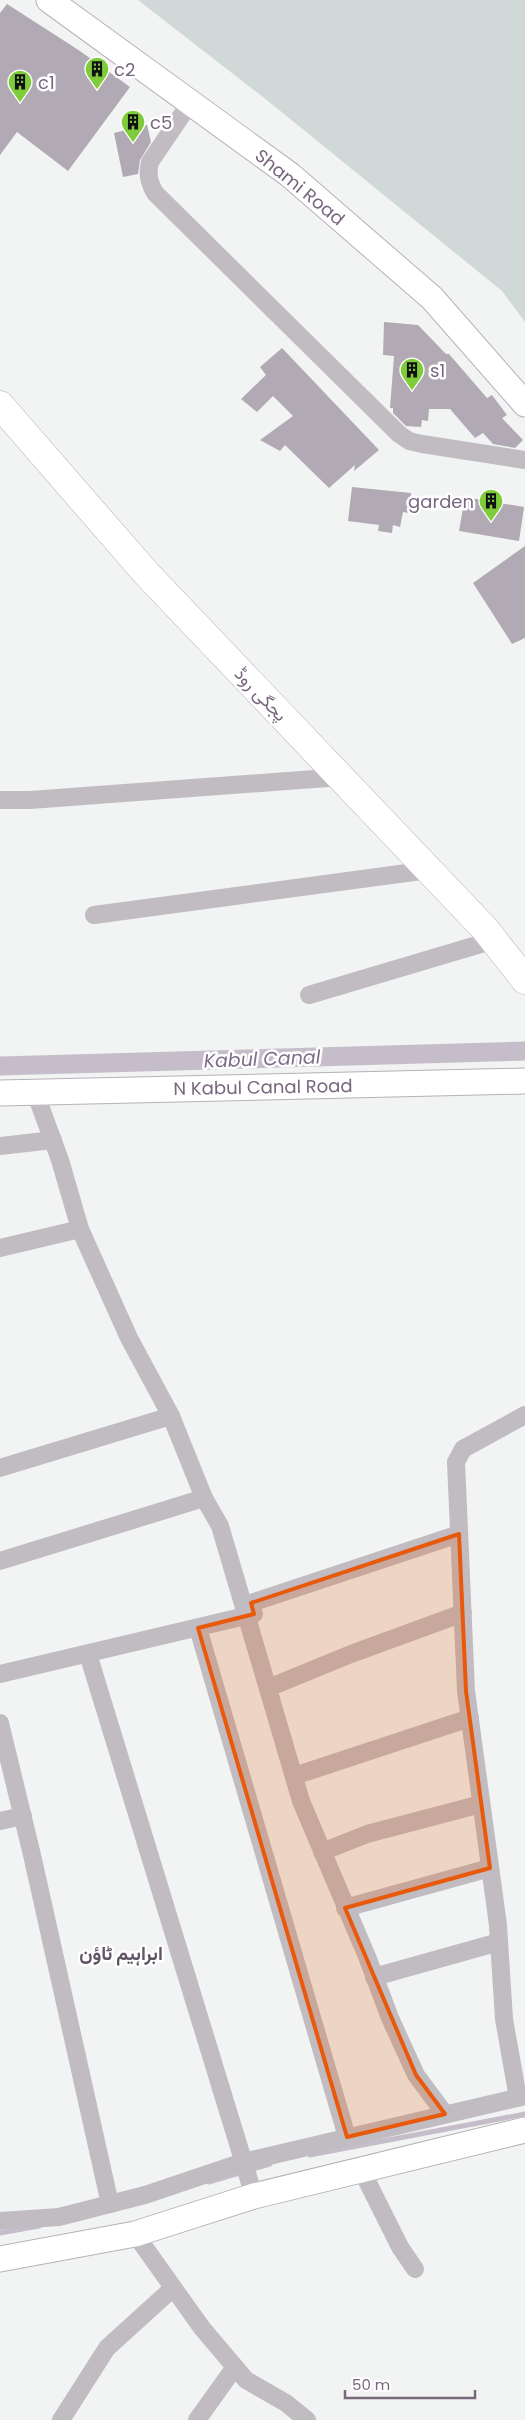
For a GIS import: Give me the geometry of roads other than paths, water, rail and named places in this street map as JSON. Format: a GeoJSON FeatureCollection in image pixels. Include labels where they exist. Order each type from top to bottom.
{"type":"FeatureCollection","features":[{"type":"Feature","properties":{"kind":"main road","name":"پجگی روڈ"},"geometry":{"type":"LineString","coordinates":[[0,405],[146,573],[429,870],[494,940],[525,980]]}},
{"type":"Feature","properties":{"kind":"street","name":"Shami Road"},"geometry":{"type":"LineString","coordinates":[[49,0],[290,175],[432,298],[525,404]]}},
{"type":"Feature","properties":{"kind":"street"},"geometry":{"type":"LineString","coordinates":[[190,103],[150,162],[148,172],[149,183],[155,193],[399,434],[409,440],[422,444],[525,460]]}},
{"type":"Feature","properties":{"kind":"street"},"geometry":{"type":"LineString","coordinates":[[0,800],[30,800],[341,777]]}},
{"type":"Feature","properties":{"kind":"street"},"geometry":{"type":"LineString","coordinates":[[94,915],[429,870]]}},
{"type":"Feature","properties":{"kind":"street"},"geometry":{"type":"LineString","coordinates":[[309,995],[494,940]]}},
{"type":"Feature","properties":{"kind":"street","name":"N Kabul Canal Road"},"geometry":{"type":"LineString","coordinates":[[0,1093],[525,1081]]}},
{"type":"Feature","properties":{"kind":"street"},"geometry":{"type":"LineString","coordinates":[[36,1092],[53,1140],[80,1229],[129,1338],[171,1416],[204,1498],[220,1526],[301,1801],[390,2018],[416,2075],[445,2114]]}},
{"type":"Feature","properties":{"kind":"street"},"geometry":{"type":"LineString","coordinates":[[0,1146],[53,1140]]}},
{"type":"Feature","properties":{"kind":"street"},"geometry":{"type":"LineString","coordinates":[[0,1248],[80,1229]]}},
{"type":"Feature","properties":{"kind":"street"},"geometry":{"type":"LineString","coordinates":[[0,2221],[59,2216],[110,2204],[243,2164],[347,2137],[522,2097],[504,2019],[499,1942],[466,1691],[456,1462],[463,1449],[525,1415]]}},
{"type":"Feature","properties":{"kind":"street"},"geometry":{"type":"LineString","coordinates":[[0,1468],[171,1416]]}},
{"type":"Feature","properties":{"kind":"street"},"geometry":{"type":"LineString","coordinates":[[0,1561],[204,1498]]}},
{"type":"Feature","properties":{"kind":"street"},"geometry":{"type":"LineString","coordinates":[[0,1674],[254,1614],[251,1603],[459,1534]]}},
{"type":"Feature","properties":{"kind":"street"},"geometry":{"type":"LineString","coordinates":[[268,1688],[351,1654],[462,1614]]}},
{"type":"Feature","properties":{"kind":"street"},"geometry":{"type":"LineString","coordinates":[[198,1628],[347,2137]]}},
{"type":"Feature","properties":{"kind":"street"},"geometry":{"type":"LineString","coordinates":[[88,1654],[243,2164],[254,2194]]}},
{"type":"Feature","properties":{"kind":"street"},"geometry":{"type":"LineString","coordinates":[[294,1776],[470,1718]]}},
{"type":"Feature","properties":{"kind":"street"},"geometry":{"type":"LineString","coordinates":[[0,1723],[23,1816],[110,2204]]}},
{"type":"Feature","properties":{"kind":"street"},"geometry":{"type":"LineString","coordinates":[[322,1852],[367,1834],[481,1804]]}},
{"type":"Feature","properties":{"kind":"street"},"geometry":{"type":"LineString","coordinates":[[0,1821],[23,1816]]}},
{"type":"Feature","properties":{"kind":"street"},"geometry":{"type":"LineString","coordinates":[[345,1908],[490,1868]]}},
{"type":"Feature","properties":{"kind":"street"},"geometry":{"type":"LineString","coordinates":[[374,1977],[499,1942]]}},
{"type":"Feature","properties":{"kind":"street"},"geometry":{"type":"LineString","coordinates":[[0,2259],[134,2234],[254,2194],[525,2130]]}},
{"type":"Feature","properties":{"kind":"street"},"geometry":{"type":"LineString","coordinates":[[361,2170],[400,2248],[415,2269]]}},
{"type":"Feature","properties":{"kind":"street"},"geometry":{"type":"LineString","coordinates":[[134,2234],[202,2328],[246,2380],[286,2403],[307,2420]]}},
{"type":"Feature","properties":{"kind":"street"},"geometry":{"type":"LineString","coordinates":[[61,2420],[107,2348],[173,2288]]}},
{"type":"Feature","properties":{"kind":"street"},"geometry":{"type":"LineString","coordinates":[[197,2420],[234,2367]]}},
{"type":"Feature","properties":{"kind":"waterway","name":"Kabul Canal"},"geometry":{"type":"LineString","coordinates":[[0,1066],[525,1051]]}},
{"type":"Feature","properties":{"kind":"waterway"},"geometry":{"type":"LineString","coordinates":[[310,2155],[525,2114]]}},
{"type":"Feature","properties":{"kind":"waterway"},"geometry":{"type":"LineString","coordinates":[[209,2182],[270,2164]]}},
{"type":"Feature","properties":{"kind":"waterway"},"geometry":{"type":"LineString","coordinates":[[0,2233],[39,2226]]}},
{"type":"Feature","properties":{"kind":"place","name":"c2"},"geometry":{"type":"Point","coordinates":[97,90]}},
{"type":"Feature","properties":{"kind":"place","name":"c1"},"geometry":{"type":"Point","coordinates":[20,103]}},
{"type":"Feature","properties":{"kind":"place","name":"c5"},"geometry":{"type":"Point","coordinates":[133,143]}},
{"type":"Feature","properties":{"kind":"place","name":"s1"},"geometry":{"type":"Point","coordinates":[412,391]}},
{"type":"Feature","properties":{"kind":"place","name":"garden"},"geometry":{"type":"Point","coordinates":[491,522]}},
{"type":"Feature","properties":{"kind":"district","name":"ابراہیم ٹاؤن"},"geometry":{"type":"Point","coordinates":[121,1953]}}]}
